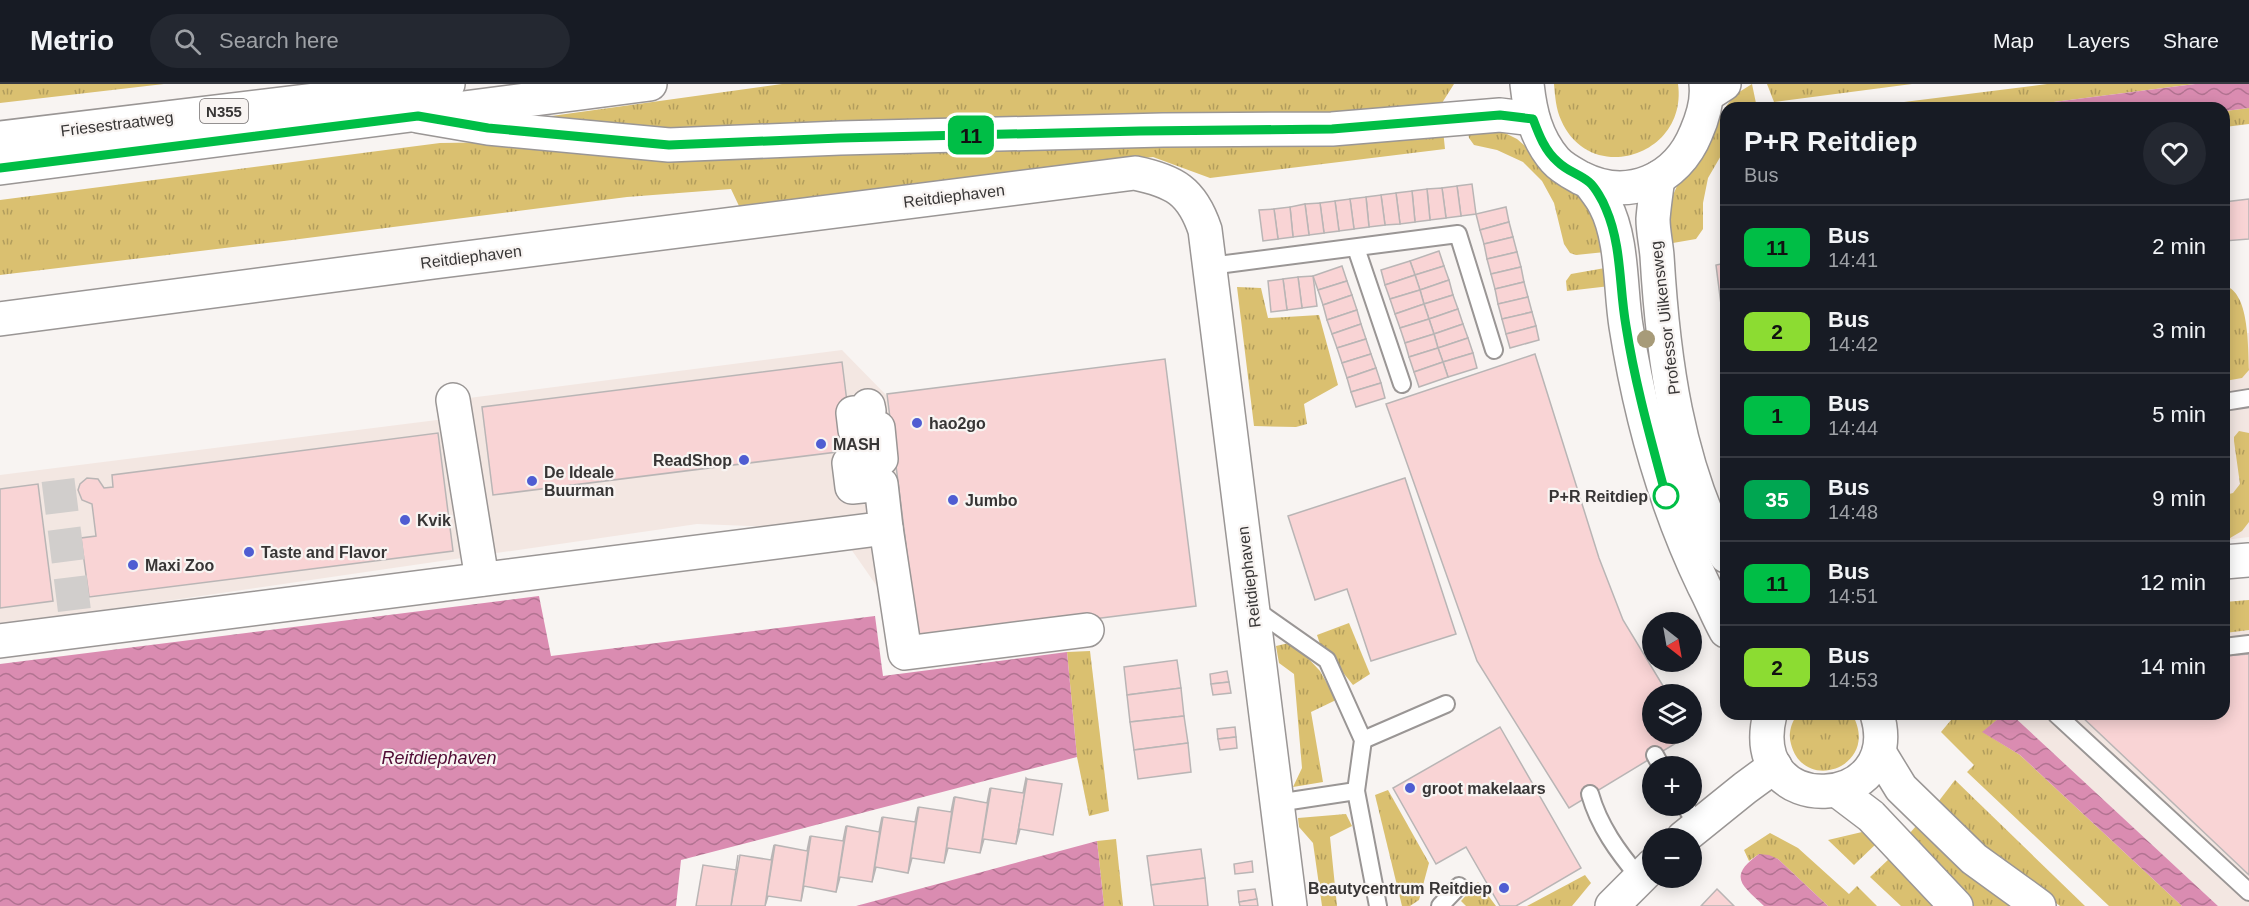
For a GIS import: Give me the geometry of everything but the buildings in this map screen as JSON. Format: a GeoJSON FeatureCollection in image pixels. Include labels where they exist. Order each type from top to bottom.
{"type":"FeatureCollection","features":[{"type":"Feature","properties":{"kind":"street","name":"Friesestraatweg"},"geometry":{"type":"LineString","coordinates":[[0,138],[448,84]]}},
{"type":"Feature","properties":{"kind":"street","name":"Friesestraatweg"},"geometry":{"type":"LineString","coordinates":[[0,168],[418,116],[650,84]]}},
{"type":"Feature","properties":{"kind":"street"},"geometry":{"type":"LineString","coordinates":[[1527,84],[1533,119],[1542,142],[1556,161],[1590,183],[1611,188],[1633,188],[1671,171],[1694,138],[1712,88]]}},
{"type":"Feature","properties":{"kind":"street","name":"N355"},"geometry":{"type":"LineString","coordinates":[[418,116],[488,128],[669,145],[840,138],[1332,129],[1500,115],[1533,119]]}},
{"type":"Feature","properties":{"kind":"street","name":"Reitdiephaven"},"geometry":{"type":"LineString","coordinates":[[0,319],[434,261],[1135,173],[1168,182],[1188,196],[1199,212],[1205,230],[1290,906]]}},
{"type":"Feature","properties":{"kind":"street","name":"Professor Uilkensweg"},"geometry":{"type":"LineString","coordinates":[[1658,178],[1653,219],[1663,333],[1670,381],[1681,434],[1701,499],[1720,545]]}},
{"type":"Feature","properties":{"kind":"street","name":"Professor Uilkensweg"},"geometry":{"type":"LineString","coordinates":[[1590,183],[1606,206],[1613,227],[1626,326],[1645,418],[1666,496],[1692,560],[1720,618]]}},
{"type":"Feature","properties":{"kind":"street"},"geometry":{"type":"LineString","coordinates":[[868,406],[868,411],[853,413],[855,430],[878,428],[881,459],[849,463],[852,487],[881,484],[905,653],[1087,630]]}},
{"type":"Feature","properties":{"kind":"street"},"geometry":{"type":"LineString","coordinates":[[459,412],[482,579]]}},
{"type":"Feature","properties":{"kind":"street"},"geometry":{"type":"LineString","coordinates":[[0,641],[886,528]]}},
{"type":"Feature","properties":{"kind":"street"},"geometry":{"type":"LineString","coordinates":[[2230,562],[2249,560]]}},
{"type":"Feature","properties":{"kind":"street"},"geometry":{"type":"LineString","coordinates":[[1768,720],[1766,730],[1767,749],[1775,766],[1787,780],[1803,789],[1826,793],[1838,791],[1856,783],[1870,769],[1879,752],[1881,737],[1878,720]]}},
{"type":"Feature","properties":{"kind":"street"},"geometry":{"type":"LineString","coordinates":[[1879,752],[1901,788],[1974,859],[2039,906]]}},
{"type":"Feature","properties":{"kind":"street"},"geometry":{"type":"LineString","coordinates":[[1688,823],[1775,766]]}},
{"type":"Feature","properties":{"kind":"street"},"geometry":{"type":"LineString","coordinates":[[1838,791],[1871,816],[1956,906]]}},
{"type":"Feature","properties":{"kind":"street"},"geometry":{"type":"LineString","coordinates":[[1612,906],[1642,875]]}},
{"type":"Feature","properties":{"kind":"lane"},"geometry":{"type":"LineString","coordinates":[[1210,266],[1458,234],[1494,350]]}},
{"type":"Feature","properties":{"kind":"lane"},"geometry":{"type":"LineString","coordinates":[[1356,248],[1402,384]]}},
{"type":"Feature","properties":{"kind":"lane"},"geometry":{"type":"LineString","coordinates":[[2230,401],[2249,398]]}},
{"type":"Feature","properties":{"kind":"lane"},"geometry":{"type":"LineString","coordinates":[[1253,608],[1327,660],[1363,740],[1356,791],[1378,906]]}},
{"type":"Feature","properties":{"kind":"lane"},"geometry":{"type":"LineString","coordinates":[[2230,646],[2249,644]]}},
{"type":"Feature","properties":{"kind":"lane"},"geometry":{"type":"LineString","coordinates":[[1363,740],[1446,704]]}},
{"type":"Feature","properties":{"kind":"lane"},"geometry":{"type":"LineString","coordinates":[[2063,720],[2249,892]]}},
{"type":"Feature","properties":{"kind":"lane"},"geometry":{"type":"LineString","coordinates":[[1277,803],[1356,791]]}},
{"type":"Feature","properties":{"kind":"lane"},"geometry":{"type":"LineString","coordinates":[[1590,794],[1595,812],[1621,856],[1642,869]]}},
{"type":"Feature","properties":{"kind":"lane"},"geometry":{"type":"LineString","coordinates":[[1440,906],[1460,886]]}},
{"type":"Feature","properties":{"kind":"shaded area"},"geometry":{"type":"Polygon","coordinates":[[[2230,332],[2249,333],[2249,537],[2230,539],[2230,332]]]}},
{"type":"Feature","properties":{"kind":"shaded area"},"geometry":{"type":"Polygon","coordinates":[[[842,350],[889,398],[920,648],[837,529],[697,524],[0,625],[0,475],[445,419],[461,399],[842,350]]]}},
{"type":"Feature","properties":{"kind":"shaded area"},"geometry":{"type":"Polygon","coordinates":[[[2249,600],[2249,906],[2218,906],[2017,720],[2230,720],[2230,602],[2249,600]]]}},
{"type":"Feature","properties":{"kind":"green space"},"geometry":{"type":"Polygon","coordinates":[[[0,84],[164,84],[0,103],[0,84]]]}},
{"type":"Feature","properties":{"kind":"green space"},"geometry":{"type":"Polygon","coordinates":[[[782,84],[1454,84],[1442,103],[1343,115],[1221,112],[669,131],[537,118],[782,84]]]}},
{"type":"Feature","properties":{"kind":"green space"},"geometry":{"type":"Polygon","coordinates":[[[1554,84],[1678,84],[1677,109],[1668,129],[1653,145],[1634,154],[1613,157],[1593,153],[1575,141],[1561,120],[1554,84]]]}},
{"type":"Feature","properties":{"kind":"green space"},"geometry":{"type":"Polygon","coordinates":[[[1752,84],[1756,102],[1729,102],[1736,94],[1752,84]]]}},
{"type":"Feature","properties":{"kind":"green space"},"geometry":{"type":"Polygon","coordinates":[[[1767,84],[1912,84],[1774,102],[1767,84]]]}},
{"type":"Feature","properties":{"kind":"green space"},"geometry":{"type":"Polygon","coordinates":[[[2047,84],[2195,84],[2053,102],[1904,102],[2047,84]]]}},
{"type":"Feature","properties":{"kind":"green space"},"geometry":{"type":"Polygon","coordinates":[[[2249,108],[2249,124],[2230,126],[2230,110],[2249,108]]]}},
{"type":"Feature","properties":{"kind":"green space"},"geometry":{"type":"Polygon","coordinates":[[[1720,116],[1720,157],[1708,178],[1703,203],[1703,229],[1696,239],[1667,244],[1670,202],[1677,186],[1720,116]]]}},
{"type":"Feature","properties":{"kind":"green space"},"geometry":{"type":"Polygon","coordinates":[[[1467,127],[1497,129],[1517,139],[1577,191],[1593,209],[1605,252],[1576,255],[1570,253],[1564,244],[1554,203],[1542,181],[1523,162],[1497,150],[1474,145],[1469,138],[1467,127]]]}},
{"type":"Feature","properties":{"kind":"green space"},"geometry":{"type":"Polygon","coordinates":[[[1443,130],[1445,149],[1210,178],[1153,157],[739,206],[731,189],[627,197],[0,275],[0,200],[440,143],[1443,130]]]}},
{"type":"Feature","properties":{"kind":"green space"},"geometry":{"type":"Polygon","coordinates":[[[1605,268],[1610,286],[1567,291],[1566,281],[1571,274],[1605,268]]]}},
{"type":"Feature","properties":{"kind":"green space"},"geometry":{"type":"Polygon","coordinates":[[[1237,287],[1261,288],[1268,318],[1319,315],[1338,385],[1304,404],[1307,424],[1296,427],[1254,426],[1237,287]]]}},
{"type":"Feature","properties":{"kind":"green space"},"geometry":{"type":"Polygon","coordinates":[[[2230,288],[2239,298],[2246,321],[2249,370],[2242,378],[2230,380],[2230,288]]]}},
{"type":"Feature","properties":{"kind":"green space"},"geometry":{"type":"Polygon","coordinates":[[[2239,431],[2249,433],[2249,522],[2242,531],[2230,538],[2230,494],[2240,484],[2234,437],[2239,431]]]}},
{"type":"Feature","properties":{"kind":"green space"},"geometry":{"type":"Polygon","coordinates":[[[2249,600],[2249,630],[2230,632],[2230,602],[2249,600]]]}},
{"type":"Feature","properties":{"kind":"green space"},"geometry":{"type":"Polygon","coordinates":[[[1349,623],[1370,674],[1353,685],[1320,644],[1317,635],[1349,623]]]}},
{"type":"Feature","properties":{"kind":"green space"},"geometry":{"type":"Polygon","coordinates":[[[1293,642],[1320,671],[1336,700],[1311,712],[1323,782],[1293,787],[1302,768],[1294,674],[1279,663],[1276,646],[1293,642]]]}},
{"type":"Feature","properties":{"kind":"green space"},"geometry":{"type":"Polygon","coordinates":[[[1090,651],[1109,811],[1089,816],[1077,757],[1067,652],[1090,651]]]}},
{"type":"Feature","properties":{"kind":"green space"},"geometry":{"type":"Polygon","coordinates":[[[1794,720],[1854,720],[1859,732],[1857,748],[1849,760],[1838,768],[1824,771],[1810,768],[1799,759],[1791,744],[1794,720]]]}},
{"type":"Feature","properties":{"kind":"green space"},"geometry":{"type":"Polygon","coordinates":[[[1951,720],[1997,720],[1983,732],[2020,755],[2182,906],[2109,906],[1967,772],[1974,765],[1941,732],[1951,720]]]}},
{"type":"Feature","properties":{"kind":"green space"},"geometry":{"type":"Polygon","coordinates":[[[1955,780],[2085,906],[2060,906],[1996,858],[1935,806],[1955,780]]]}},
{"type":"Feature","properties":{"kind":"green space"},"geometry":{"type":"Polygon","coordinates":[[[1388,790],[1429,863],[1419,900],[1410,906],[1402,906],[1375,795],[1388,790]]]}},
{"type":"Feature","properties":{"kind":"green space"},"geometry":{"type":"Polygon","coordinates":[[[1346,814],[1352,826],[1330,837],[1337,906],[1322,906],[1313,843],[1299,827],[1298,818],[1346,814]]]}},
{"type":"Feature","properties":{"kind":"green space"},"geometry":{"type":"Polygon","coordinates":[[[1917,825],[2022,906],[1969,906],[1909,834],[1917,825]]]}},
{"type":"Feature","properties":{"kind":"green space"},"geometry":{"type":"Polygon","coordinates":[[[1862,832],[1877,843],[1854,865],[1828,840],[1862,832]]]}},
{"type":"Feature","properties":{"kind":"green space"},"geometry":{"type":"Polygon","coordinates":[[[1770,833],[1798,848],[1849,894],[1857,886],[1877,906],[1828,906],[1778,859],[1759,854],[1749,861],[1744,850],[1770,833]]]}},
{"type":"Feature","properties":{"kind":"green space"},"geometry":{"type":"Polygon","coordinates":[[[1116,839],[1123,906],[1104,906],[1097,841],[1116,839]]]}},
{"type":"Feature","properties":{"kind":"green space"},"geometry":{"type":"Polygon","coordinates":[[[1891,857],[1934,906],[1901,906],[1870,877],[1891,857]]]}},
{"type":"Feature","properties":{"kind":"green space"},"geometry":{"type":"Polygon","coordinates":[[[1585,875],[1591,883],[1572,906],[1527,906],[1585,875]]]}},
{"type":"Feature","properties":{"kind":"green space"},"geometry":{"type":"Polygon","coordinates":[[[1478,882],[1496,906],[1466,906],[1461,901],[1478,882]]]}},
{"type":"Feature","properties":{"kind":"water"},"geometry":{"type":"Polygon","coordinates":[[[2195,84],[2249,84],[2249,108],[2230,110],[2230,102],[2053,102],[2195,84]]]}},
{"type":"Feature","properties":{"kind":"water","name":"Reitdiephaven"},"geometry":{"type":"Polygon","coordinates":[[[539,596],[551,656],[875,616],[883,676],[1067,652],[1077,757],[681,860],[676,906],[0,906],[0,664],[539,596]]]}},
{"type":"Feature","properties":{"kind":"water"},"geometry":{"type":"Polygon","coordinates":[[[1997,720],[2017,720],[2218,906],[2182,906],[2020,755],[1982,732],[1997,720]]]}},
{"type":"Feature","properties":{"kind":"water"},"geometry":{"type":"Polygon","coordinates":[[[1097,841],[1104,906],[856,906],[1097,841]]]}},
{"type":"Feature","properties":{"kind":"water"},"geometry":{"type":"Polygon","coordinates":[[[1759,854],[1778,859],[1828,906],[1764,906],[1741,881],[1743,869],[1759,854]]]}},
{"type":"Feature","properties":{"kind":"tunnel"},"geometry":{"type":"LineString","coordinates":[[58,480],[77,631]]}},
{"type":"Feature","properties":{"kind":"bus line","name":"11"},"geometry":{"type":"LineString","coordinates":[[0,168],[418,116],[488,128],[669,145],[840,138],[1332,129],[1500,115],[1533,119],[1542,142],[1556,161],[1590,183],[1606,206],[1613,227],[1626,326],[1645,418],[1666,496]]}},
{"type":"Feature","properties":{"kind":"place","name":"hao2go"},"geometry":{"type":"Point","coordinates":[917,423]}},
{"type":"Feature","properties":{"kind":"place","name":"MASH"},"geometry":{"type":"Point","coordinates":[821,444]}},
{"type":"Feature","properties":{"kind":"place","name":"ReadShop"},"geometry":{"type":"Point","coordinates":[744,460]}},
{"type":"Feature","properties":{"kind":"place","name":"De Ideale Buurman"},"geometry":{"type":"Point","coordinates":[532,481]}},
{"type":"Feature","properties":{"kind":"place","name":"P+R Reitdiep"},"geometry":{"type":"Point","coordinates":[1666,496]}},
{"type":"Feature","properties":{"kind":"place","name":"Jumbo"},"geometry":{"type":"Point","coordinates":[953,500]}},
{"type":"Feature","properties":{"kind":"place","name":"Kvik"},"geometry":{"type":"Point","coordinates":[405,520]}},
{"type":"Feature","properties":{"kind":"place","name":"Taste and Flavor"},"geometry":{"type":"Point","coordinates":[249,552]}},
{"type":"Feature","properties":{"kind":"place","name":"Maxi Zoo"},"geometry":{"type":"Point","coordinates":[133,565]}},
{"type":"Feature","properties":{"kind":"place","name":"groot makelaars"},"geometry":{"type":"Point","coordinates":[1410,788]}},
{"type":"Feature","properties":{"kind":"place","name":"Beautycentrum Reitdiep"},"geometry":{"type":"Point","coordinates":[1504,888]}}]}
